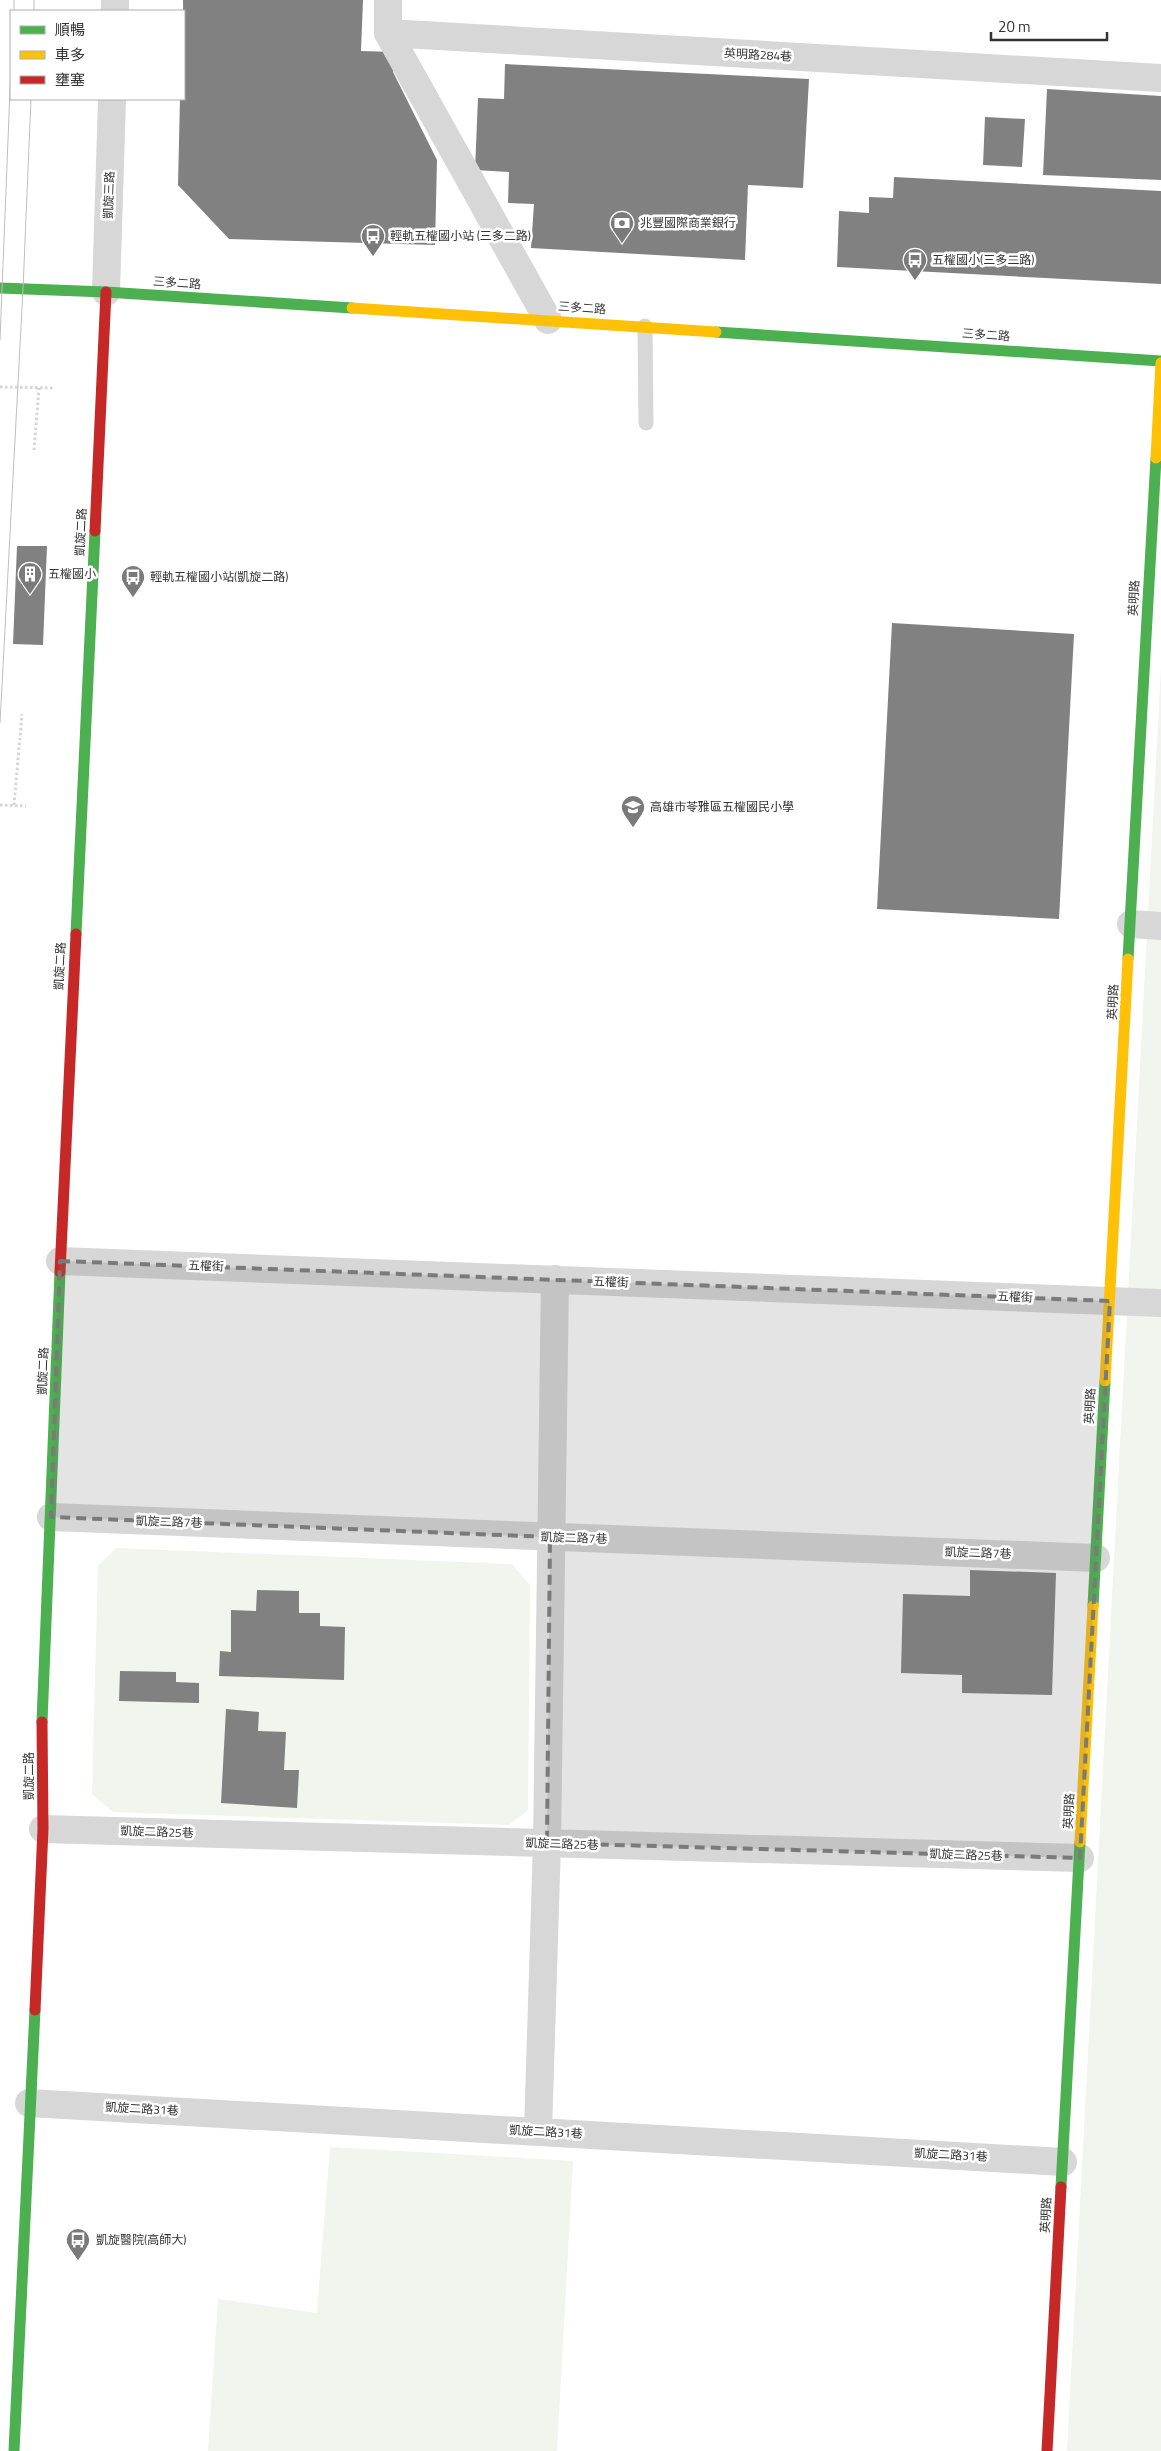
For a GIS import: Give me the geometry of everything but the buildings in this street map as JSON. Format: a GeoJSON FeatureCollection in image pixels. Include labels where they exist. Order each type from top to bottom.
{"type":"FeatureCollection","features":[{"type":"Feature","properties":{"kind":"street"},"geometry":{"type":"LineString","coordinates":[[388,0],[388,33],[548,320]]}},
{"type":"Feature","properties":{"kind":"street","name":"英明路284巷"},"geometry":{"type":"LineString","coordinates":[[388,33],[1161,78]]}},
{"type":"Feature","properties":{"kind":"street","name":"凱旋三路"},"geometry":{"type":"LineString","coordinates":[[106,292],[112,100]]}},
{"type":"Feature","properties":{"kind":"street","name":"三多二路"},"geometry":{"type":"LineString","coordinates":[[0,288],[106,292],[645,326],[1161,362]]}},
{"type":"Feature","properties":{"kind":"street","name":"凱旋二路"},"geometry":{"type":"LineString","coordinates":[[14,2451],[43,1829],[42,1733],[60,1261],[106,292]]}},
{"type":"Feature","properties":{"kind":"street","name":"英明路"},"geometry":{"type":"LineString","coordinates":[[1047,2451],[1161,362]]}},
{"type":"Feature","properties":{"kind":"street"},"geometry":{"type":"LineString","coordinates":[[1131,924],[1161,926]]}},
{"type":"Feature","properties":{"kind":"street","name":"五權街"},"geometry":{"type":"LineString","coordinates":[[60,1261],[1161,1303]]}},
{"type":"Feature","properties":{"kind":"street"},"geometry":{"type":"LineString","coordinates":[[538,2132],[547,1843],[555,1279]]}},
{"type":"Feature","properties":{"kind":"street","name":"凱旋二路7巷"},"geometry":{"type":"LineString","coordinates":[[51,1517],[1096,1558]]}},
{"type":"Feature","properties":{"kind":"street","name":"凱旋二路25巷"},"geometry":{"type":"LineString","coordinates":[[43,1829],[1080,1858]]}},
{"type":"Feature","properties":{"kind":"street","name":"凱旋二路31巷"},"geometry":{"type":"LineString","coordinates":[[30,2103],[1063,2162]]}},
{"type":"Feature","properties":{"kind":"lane"},"geometry":{"type":"LineString","coordinates":[[645,326],[646,423]]}},
{"type":"Feature","properties":{"kind":"path"},"geometry":{"type":"LineString","coordinates":[[0,387],[54,388]]}},
{"type":"Feature","properties":{"kind":"path"},"geometry":{"type":"LineString","coordinates":[[34,450],[39,388]]}},
{"type":"Feature","properties":{"kind":"path"},"geometry":{"type":"LineString","coordinates":[[14,805],[22,714]]}},
{"type":"Feature","properties":{"kind":"path"},"geometry":{"type":"LineString","coordinates":[[0,805],[26,806]]}},
{"type":"Feature","properties":{"kind":"highlighted area"},"geometry":{"type":"Polygon","coordinates":[[[60,1261],[1110,1301],[1080,1858],[547,1843],[550,1537],[51,1517],[60,1261]]]}},
{"type":"Feature","properties":{"kind":"shaded area"},"geometry":{"type":"Polygon","coordinates":[[[1161,667],[1161,2451],[1067,2451],[1161,667]]]}},
{"type":"Feature","properties":{"kind":"shaded area"},"geometry":{"type":"Polygon","coordinates":[[[116,1548],[512,1564],[530,1585],[528,1810],[509,1825],[113,1812],[92,1794],[98,1566],[116,1548]]]}},
{"type":"Feature","properties":{"kind":"shaded area"},"geometry":{"type":"Polygon","coordinates":[[[330,2147],[573,2161],[557,2451],[208,2451],[218,2299],[317,2313],[330,2147]]]}},
{"type":"Feature","properties":{"kind":"tram line"},"geometry":{"type":"LineString","coordinates":[[14,0],[14,10]]}},
{"type":"Feature","properties":{"kind":"tram line"},"geometry":{"type":"LineString","coordinates":[[34,0],[34,10]]}},
{"type":"Feature","properties":{"kind":"tram line"},"geometry":{"type":"LineString","coordinates":[[0,340],[10,90]]}},
{"type":"Feature","properties":{"kind":"tram line"},"geometry":{"type":"LineString","coordinates":[[0,723],[31,100]]}},
{"type":"Feature","properties":{"kind":"traffic: fast"},"geometry":{"type":"LineString","coordinates":[[0,288],[106,292],[352,308]]}},
{"type":"Feature","properties":{"kind":"traffic: fast"},"geometry":{"type":"LineString","coordinates":[[716,332],[1161,361]]}},
{"type":"Feature","properties":{"kind":"traffic: fast"},"geometry":{"type":"LineString","coordinates":[[1128,959],[1156,458]]}},
{"type":"Feature","properties":{"kind":"traffic: fast"},"geometry":{"type":"LineString","coordinates":[[76,934],[95,531]]}},
{"type":"Feature","properties":{"kind":"traffic: fast"},"geometry":{"type":"LineString","coordinates":[[42,1722],[60,1272]]}},
{"type":"Feature","properties":{"kind":"traffic: fast"},"geometry":{"type":"LineString","coordinates":[[1093,1606],[1105,1381]]}},
{"type":"Feature","properties":{"kind":"traffic: fast"},"geometry":{"type":"LineString","coordinates":[[1061,2187],[1080,1842]]}},
{"type":"Feature","properties":{"kind":"traffic: fast"},"geometry":{"type":"LineString","coordinates":[[14,2451],[35,2010]]}},
{"type":"Feature","properties":{"kind":"traffic: slow"},"geometry":{"type":"LineString","coordinates":[[352,308],[716,332]]}},
{"type":"Feature","properties":{"kind":"traffic: slow"},"geometry":{"type":"LineString","coordinates":[[1156,458],[1161,363]]}},
{"type":"Feature","properties":{"kind":"traffic: slow"},"geometry":{"type":"LineString","coordinates":[[1105,1381],[1128,959]]}},
{"type":"Feature","properties":{"kind":"traffic: slow"},"geometry":{"type":"LineString","coordinates":[[1080,1842],[1093,1606]]}},
{"type":"Feature","properties":{"kind":"traffic: jam"},"geometry":{"type":"LineString","coordinates":[[95,531],[106,292]]}},
{"type":"Feature","properties":{"kind":"traffic: jam"},"geometry":{"type":"LineString","coordinates":[[60,1272],[76,934]]}},
{"type":"Feature","properties":{"kind":"traffic: jam"},"geometry":{"type":"LineString","coordinates":[[35,2010],[43,1829],[42,1722]]}},
{"type":"Feature","properties":{"kind":"traffic: jam"},"geometry":{"type":"LineString","coordinates":[[1047,2451],[1061,2187]]}},
{"type":"Feature","properties":{"kind":"place","name":"兆豐國際商業銀行"},"geometry":{"type":"Point","coordinates":[622,244]}},
{"type":"Feature","properties":{"kind":"place","name":"輕軌五權國小站 (三多二路)"},"geometry":{"type":"Point","coordinates":[373,257]}},
{"type":"Feature","properties":{"kind":"place","name":"五權國小(三多二路)"},"geometry":{"type":"Point","coordinates":[915,281]}},
{"type":"Feature","properties":{"kind":"place","name":"五權國小"},"geometry":{"type":"Point","coordinates":[30,595]}},
{"type":"Feature","properties":{"kind":"place","name":"輕軌五權國小站(凱旋二路)"},"geometry":{"type":"Point","coordinates":[133,598]}},
{"type":"Feature","properties":{"kind":"place","name":"高雄市苓雅區五權國民小學"},"geometry":{"type":"Point","coordinates":[633,828]}},
{"type":"Feature","properties":{"kind":"place","name":"凱旋醫院(高師大)"},"geometry":{"type":"Point","coordinates":[78,2261]}}]}
